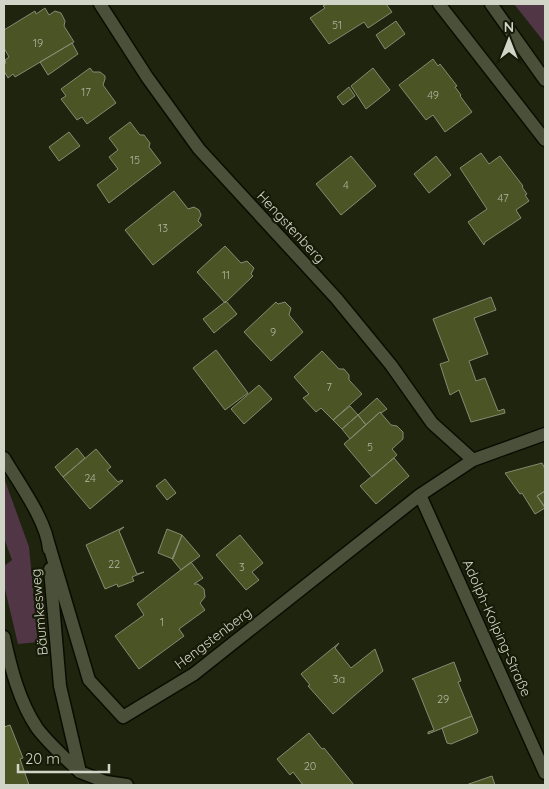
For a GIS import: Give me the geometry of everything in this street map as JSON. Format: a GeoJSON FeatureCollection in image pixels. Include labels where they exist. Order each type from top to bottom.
{"type":"FeatureCollection","features":[{"type":"Feature","properties":{"kind":"street","name":"Hengstenberg"},"geometry":{"type":"LineString","coordinates":[[100,4],[147,77],[199,149],[336,298],[391,366],[432,423],[473,460]]}},
{"type":"Feature","properties":{"kind":"street"},"geometry":{"type":"LineString","coordinates":[[440,4],[545,140]]}},
{"type":"Feature","properties":{"kind":"street"},"geometry":{"type":"LineString","coordinates":[[490,4],[545,80]]}},
{"type":"Feature","properties":{"kind":"street","name":"Hengstenberg"},"geometry":{"type":"LineString","coordinates":[[48,542],[89,680],[123,717],[194,674],[420,495],[473,460],[545,434]]}},
{"type":"Feature","properties":{"kind":"street","name":"Bäumkesweg"},"geometry":{"type":"LineString","coordinates":[[4,458],[36,512],[48,542],[60,686],[80,772]]}},
{"type":"Feature","properties":{"kind":"street","name":"Adolph-Kolping-Straße"},"geometry":{"type":"LineString","coordinates":[[420,495],[545,773]]}},
{"type":"Feature","properties":{"kind":"street"},"geometry":{"type":"LineString","coordinates":[[4,637],[11,668],[23,703],[37,728],[80,772],[106,782],[126,785]]}},
{"type":"Feature","properties":{"kind":"shaded area"},"geometry":{"type":"Polygon","coordinates":[[[514,4],[545,4],[545,43],[514,4]]]}},
{"type":"Feature","properties":{"kind":"shaded area"},"geometry":{"type":"Polygon","coordinates":[[[4,478],[29,547],[38,642],[18,644],[4,585],[4,566],[12,560],[4,538],[4,478]]]}},
{"type":"Feature","properties":{"kind":"building"},"geometry":{"type":"Polygon","coordinates":[[[327,4],[386,4],[392,12],[368,28],[364,22],[329,44],[310,18],[325,8],[323,6],[327,4]]]}},
{"type":"Feature","properties":{"kind":"building"},"geometry":{"type":"Polygon","coordinates":[[[45,8],[49,15],[55,11],[61,13],[65,21],[64,26],[74,42],[15,77],[13,74],[8,78],[4,71],[5,60],[9,57],[4,48],[4,30],[35,11],[36,14],[45,8]]]}},
{"type":"Feature","properties":{"kind":"building"},"geometry":{"type":"Polygon","coordinates":[[[396,21],[405,34],[385,49],[376,35],[396,21]]]}},
{"type":"Feature","properties":{"kind":"building"},"geometry":{"type":"Polygon","coordinates":[[[72,43],[78,54],[48,75],[40,62],[72,43]]]}},
{"type":"Feature","properties":{"kind":"building"},"geometry":{"type":"Polygon","coordinates":[[[433,59],[438,66],[440,64],[457,86],[455,87],[460,96],[472,112],[445,132],[433,115],[426,120],[399,85],[433,59]]]}},
{"type":"Feature","properties":{"kind":"building"},"geometry":{"type":"Polygon","coordinates":[[[90,68],[93,72],[100,72],[105,76],[103,85],[116,103],[87,124],[82,117],[77,120],[61,99],[66,96],[61,89],[90,68]]]}},
{"type":"Feature","properties":{"kind":"building"},"geometry":{"type":"Polygon","coordinates":[[[373,68],[390,90],[366,109],[351,86],[373,68]]]}},
{"type":"Feature","properties":{"kind":"building"},"geometry":{"type":"Polygon","coordinates":[[[349,87],[355,96],[343,105],[337,97],[349,87]]]}},
{"type":"Feature","properties":{"kind":"building"},"geometry":{"type":"Polygon","coordinates":[[[130,122],[140,135],[144,135],[150,143],[149,147],[161,163],[109,203],[97,185],[118,169],[109,157],[118,150],[109,138],[130,122]]]}},
{"type":"Feature","properties":{"kind":"building"},"geometry":{"type":"Polygon","coordinates":[[[69,132],[80,146],[59,161],[49,147],[69,132]]]}},
{"type":"Feature","properties":{"kind":"building"},"geometry":{"type":"Polygon","coordinates":[[[481,153],[489,164],[500,156],[523,186],[529,201],[516,210],[521,218],[485,242],[484,245],[468,222],[487,209],[460,168],[481,153]]]}},
{"type":"Feature","properties":{"kind":"building"},"geometry":{"type":"Polygon","coordinates":[[[351,156],[376,186],[341,215],[316,184],[351,156]]]}},
{"type":"Feature","properties":{"kind":"building"},"geometry":{"type":"Polygon","coordinates":[[[436,156],[451,175],[429,193],[414,174],[436,156]]]}},
{"type":"Feature","properties":{"kind":"building"},"geometry":{"type":"Polygon","coordinates":[[[174,191],[188,209],[194,207],[199,210],[201,215],[198,221],[202,225],[153,265],[125,230],[174,191]]]}},
{"type":"Feature","properties":{"kind":"building"},"geometry":{"type":"Polygon","coordinates":[[[225,246],[241,263],[247,261],[254,268],[251,274],[253,276],[225,303],[197,272],[225,246]]]}},
{"type":"Feature","properties":{"kind":"building"},"geometry":{"type":"Polygon","coordinates":[[[491,297],[496,310],[474,318],[488,354],[469,361],[476,381],[485,378],[498,411],[504,409],[505,413],[471,422],[459,390],[450,395],[440,364],[449,361],[433,319],[491,297]]]}},
{"type":"Feature","properties":{"kind":"building"},"geometry":{"type":"Polygon","coordinates":[[[226,301],[237,314],[214,333],[203,319],[226,301]]]}},
{"type":"Feature","properties":{"kind":"building"},"geometry":{"type":"Polygon","coordinates":[[[276,302],[278,304],[285,302],[291,308],[289,315],[303,332],[271,361],[244,332],[276,302]]]}},
{"type":"Feature","properties":{"kind":"building"},"geometry":{"type":"Polygon","coordinates":[[[216,350],[248,393],[225,410],[193,368],[216,350]]]}},
{"type":"Feature","properties":{"kind":"building"},"geometry":{"type":"Polygon","coordinates":[[[322,351],[339,369],[344,369],[349,375],[349,380],[362,394],[333,420],[321,408],[316,412],[303,398],[309,394],[294,377],[322,351]]]}},
{"type":"Feature","properties":{"kind":"building"},"geometry":{"type":"Polygon","coordinates":[[[259,385],[272,399],[244,424],[231,409],[259,385]]]}},
{"type":"Feature","properties":{"kind":"building"},"geometry":{"type":"Polygon","coordinates":[[[377,398],[387,409],[380,412],[366,425],[358,415],[377,398]]]}},
{"type":"Feature","properties":{"kind":"building"},"geometry":{"type":"Polygon","coordinates":[[[350,406],[358,415],[342,429],[333,420],[350,406]]]}},
{"type":"Feature","properties":{"kind":"building"},"geometry":{"type":"Polygon","coordinates":[[[380,412],[391,425],[397,426],[403,432],[403,439],[392,449],[397,455],[372,477],[344,444],[380,412]]]}},
{"type":"Feature","properties":{"kind":"building"},"geometry":{"type":"Polygon","coordinates":[[[358,415],[366,425],[350,439],[342,429],[358,415]]]}},
{"type":"Feature","properties":{"kind":"building"},"geometry":{"type":"Polygon","coordinates":[[[77,448],[85,458],[63,477],[55,467],[77,448]]]}},
{"type":"Feature","properties":{"kind":"building"},"geometry":{"type":"Polygon","coordinates":[[[96,449],[111,467],[107,470],[118,482],[123,481],[90,509],[63,477],[96,449]]]}},
{"type":"Feature","properties":{"kind":"building"},"geometry":{"type":"Polygon","coordinates":[[[394,458],[409,476],[376,504],[360,486],[394,458]]]}},
{"type":"Feature","properties":{"kind":"building"},"geometry":{"type":"Polygon","coordinates":[[[542,463],[545,469],[545,491],[537,496],[545,508],[535,514],[522,493],[520,494],[505,473],[542,463]]]}},
{"type":"Feature","properties":{"kind":"building"},"geometry":{"type":"Polygon","coordinates":[[[165,479],[176,493],[167,500],[156,486],[165,479]]]}},
{"type":"Feature","properties":{"kind":"building"},"geometry":{"type":"Polygon","coordinates":[[[545,491],[545,507],[537,496],[545,491]]]}},
{"type":"Feature","properties":{"kind":"building"},"geometry":{"type":"Polygon","coordinates":[[[124,527],[119,531],[137,574],[144,572],[132,577],[134,581],[118,587],[117,584],[105,589],[86,545],[124,527]]]}},
{"type":"Feature","properties":{"kind":"building"},"geometry":{"type":"Polygon","coordinates":[[[167,529],[182,535],[173,559],[158,553],[167,529]]]}},
{"type":"Feature","properties":{"kind":"building"},"geometry":{"type":"Polygon","coordinates":[[[182,535],[200,556],[181,570],[172,559],[182,535]]]}},
{"type":"Feature","properties":{"kind":"building"},"geometry":{"type":"Polygon","coordinates":[[[240,535],[263,563],[252,572],[259,580],[246,590],[216,555],[240,535]]]}},
{"type":"Feature","properties":{"kind":"building"},"geometry":{"type":"Polygon","coordinates":[[[191,562],[203,578],[194,584],[198,584],[204,589],[205,597],[200,603],[205,610],[179,629],[184,636],[139,669],[115,636],[144,615],[137,604],[191,562]]]}},
{"type":"Feature","properties":{"kind":"building"},"geometry":{"type":"Polygon","coordinates":[[[339,643],[335,648],[351,668],[375,649],[383,671],[333,714],[308,686],[310,685],[301,674],[339,643]]]}},
{"type":"Feature","properties":{"kind":"building"},"geometry":{"type":"Polygon","coordinates":[[[454,662],[461,681],[458,682],[472,716],[428,734],[428,732],[434,730],[412,679],[454,662]]]}},
{"type":"Feature","properties":{"kind":"building"},"geometry":{"type":"Polygon","coordinates":[[[472,716],[478,731],[477,733],[451,744],[447,743],[442,728],[472,716]]]}},
{"type":"Feature","properties":{"kind":"building"},"geometry":{"type":"Polygon","coordinates":[[[10,725],[23,758],[20,759],[29,785],[4,785],[4,727],[10,725]]]}},
{"type":"Feature","properties":{"kind":"building"},"geometry":{"type":"Polygon","coordinates":[[[309,733],[322,749],[324,748],[354,785],[303,785],[293,772],[290,775],[277,759],[309,733]]]}},
{"type":"Feature","properties":{"kind":"building"},"geometry":{"type":"Polygon","coordinates":[[[492,776],[495,785],[466,785],[492,776]]]}}]}
